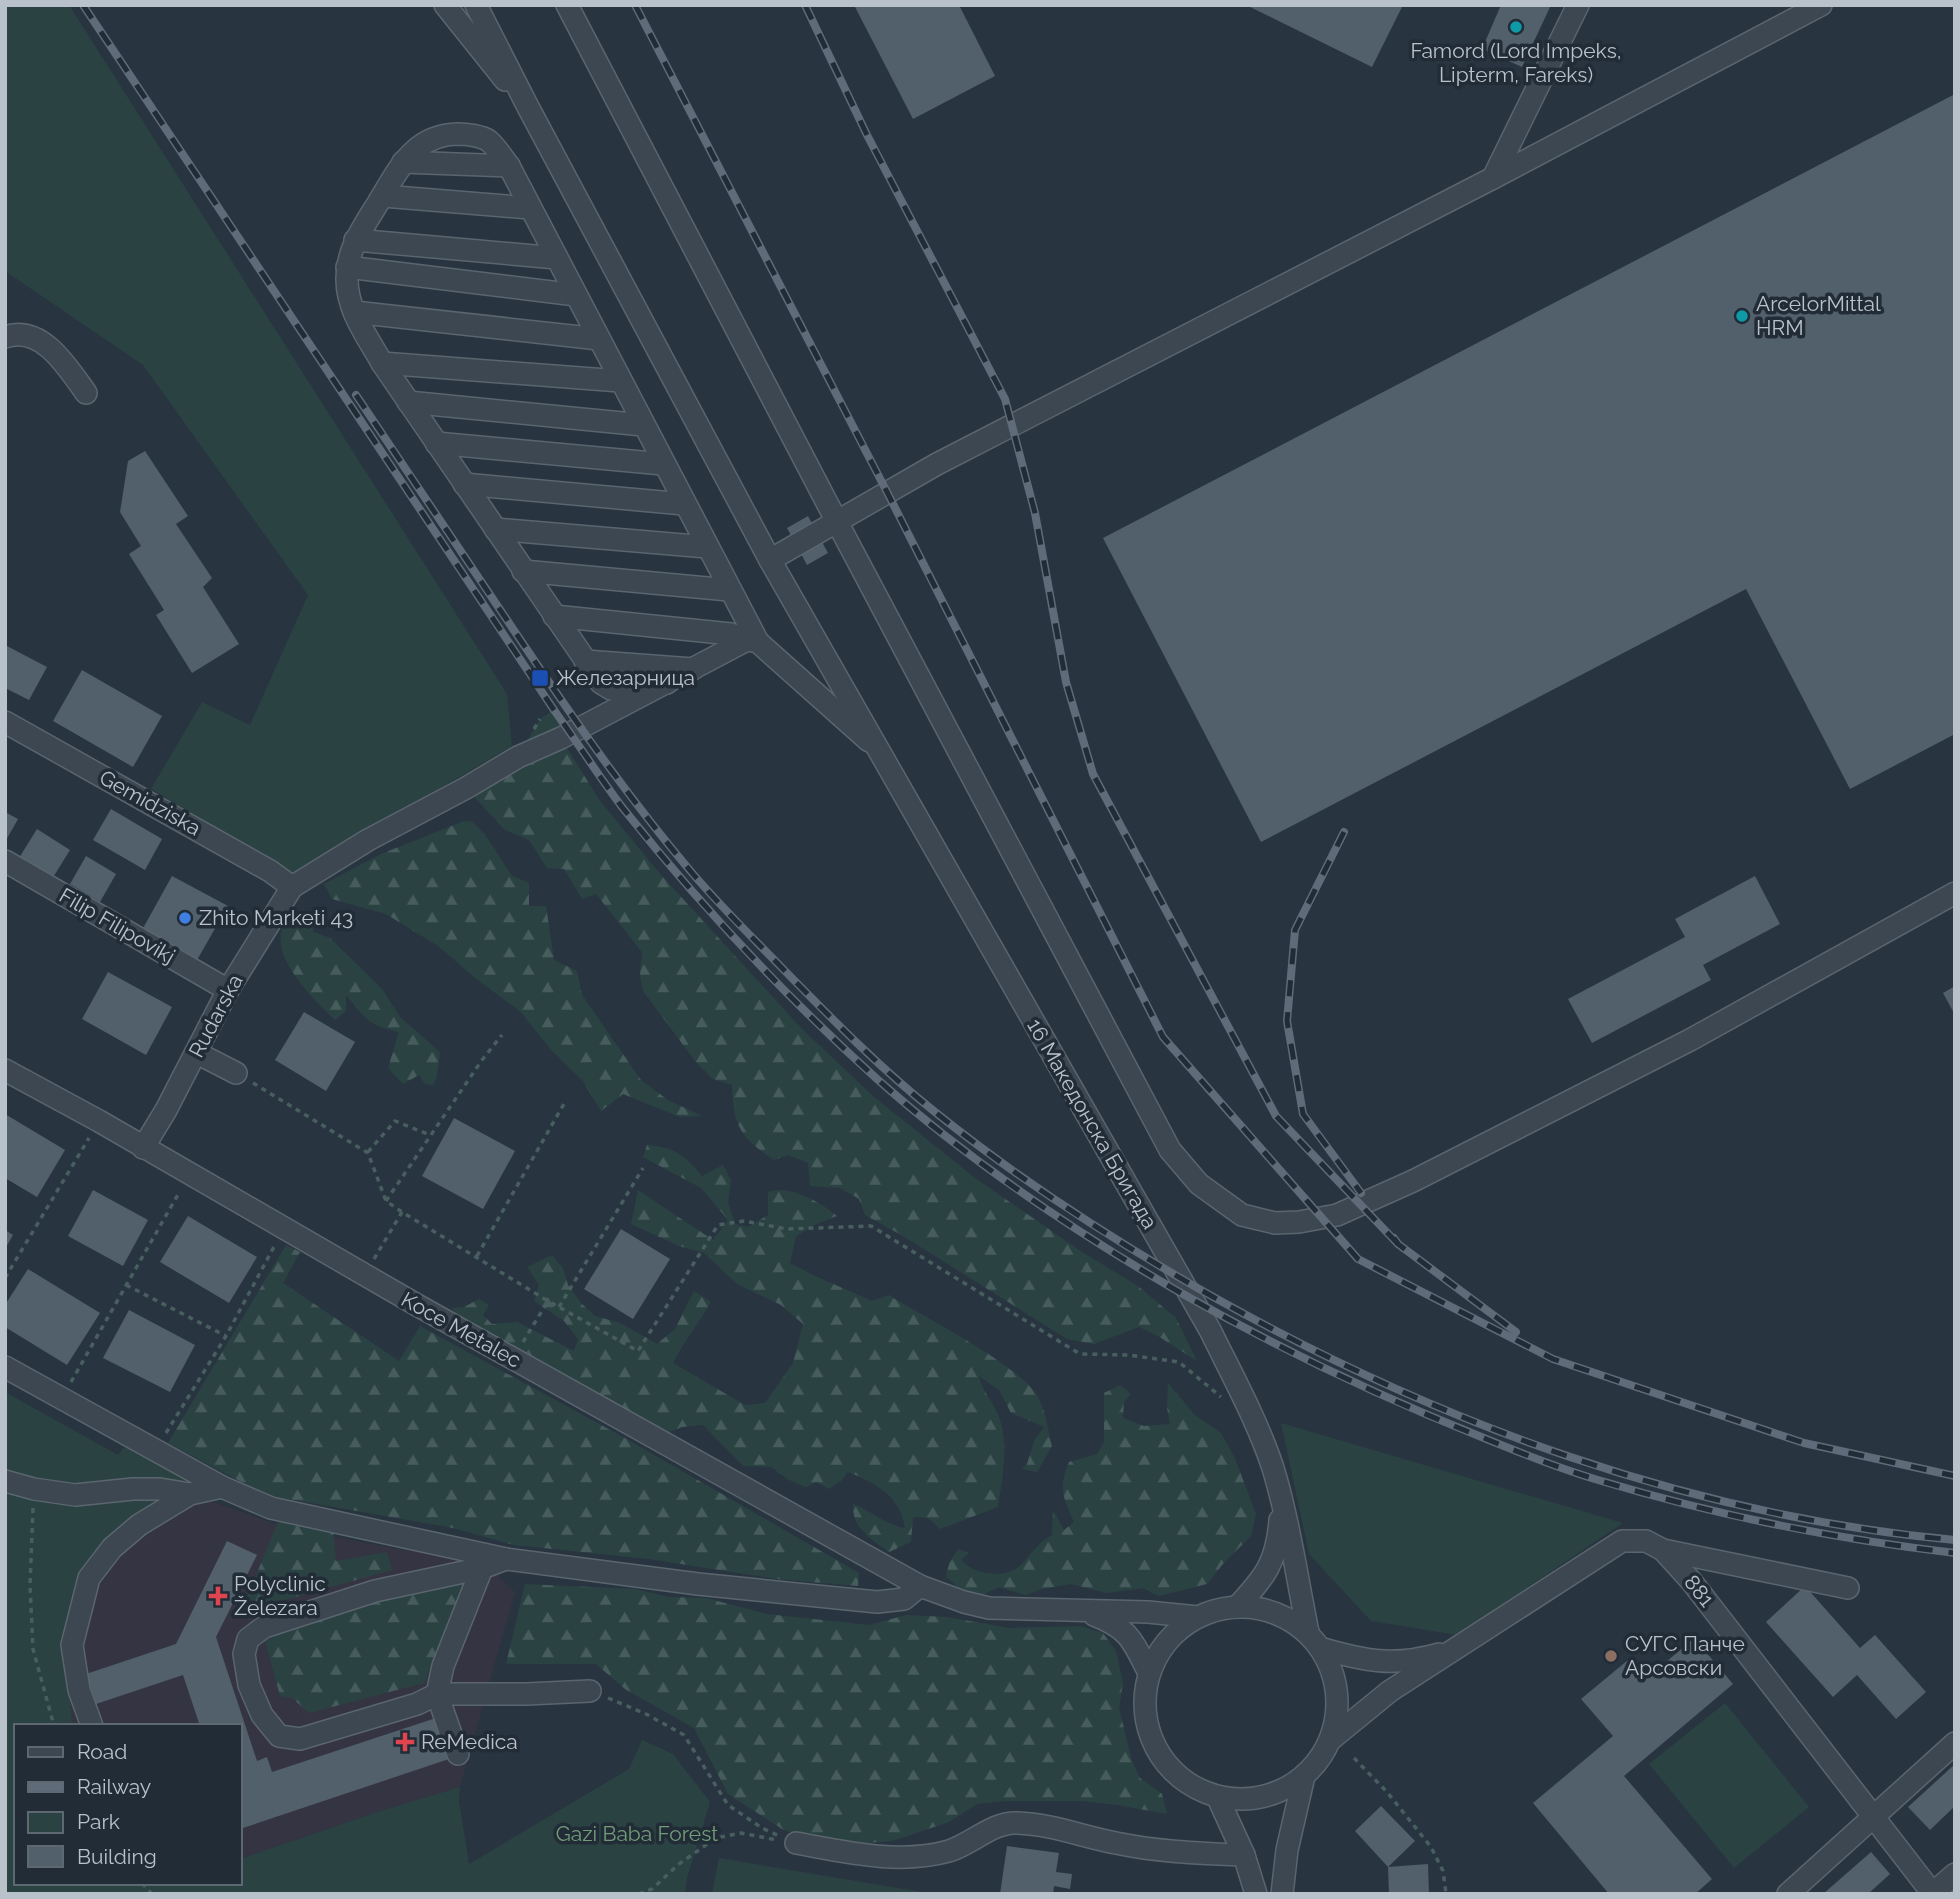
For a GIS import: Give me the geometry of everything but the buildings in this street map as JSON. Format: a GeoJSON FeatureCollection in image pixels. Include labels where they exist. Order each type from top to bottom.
{"type":"FeatureCollection","features":[{"type":"Feature","properties":{"kind":"street"},"geometry":{"type":"LineString","coordinates":[[445,5],[528,107]]}},
{"type":"Feature","properties":{"kind":"street"},"geometry":{"type":"LineString","coordinates":[[476,5],[528,107]]}},
{"type":"Feature","properties":{"kind":"street"},"geometry":{"type":"LineString","coordinates":[[567,5],[1170,1150],[1199,1184],[1242,1215],[1275,1223],[1337,1215],[1413,1181],[1690,1040],[1955,893]]}},
{"type":"Feature","properties":{"kind":"street"},"geometry":{"type":"LineString","coordinates":[[1493,178],[1578,5]]}},
{"type":"Feature","properties":{"kind":"street"},"geometry":{"type":"LineString","coordinates":[[770,560],[836,520],[999,432],[1493,178],[1821,5]]}},
{"type":"Feature","properties":{"kind":"street","name":"16 Македонска Бригада"},"geometry":{"type":"LineString","coordinates":[[528,107],[770,560],[1210,1330],[1247,1404],[1273,1469],[1314,1640]]}},
{"type":"Feature","properties":{"kind":"street"},"geometry":{"type":"LineString","coordinates":[[667,683],[611,689],[601,683],[382,363],[354,312],[346,284],[347,267],[355,240],[403,162],[420,145],[443,134],[466,134],[488,140],[509,166],[729,590],[752,641]]}},
{"type":"Feature","properties":{"kind":"street"},"geometry":{"type":"LineString","coordinates":[[403,162],[509,166]]}},
{"type":"Feature","properties":{"kind":"street"},"geometry":{"type":"LineString","coordinates":[[383,195],[530,208]]}},
{"type":"Feature","properties":{"kind":"street"},"geometry":{"type":"LineString","coordinates":[[355,240],[557,258]]}},
{"type":"Feature","properties":{"kind":"street"},"geometry":{"type":"LineString","coordinates":[[347,267],[576,295]]}},
{"type":"Feature","properties":{"kind":"street"},"geometry":{"type":"LineString","coordinates":[[354,312],[599,339]]}},
{"type":"Feature","properties":{"kind":"street"},"geometry":{"type":"LineString","coordinates":[[5,337],[15,333],[30,337],[55,352],[86,393]]}},
{"type":"Feature","properties":{"kind":"street"},"geometry":{"type":"LineString","coordinates":[[382,363],[620,381]]}},
{"type":"Feature","properties":{"kind":"street"},"geometry":{"type":"LineString","coordinates":[[408,402],[643,425]]}},
{"type":"Feature","properties":{"kind":"street"},"geometry":{"type":"LineString","coordinates":[[436,443],[663,464]]}},
{"type":"Feature","properties":{"kind":"street"},"geometry":{"type":"LineString","coordinates":[[464,484],[684,504]]}},
{"type":"Feature","properties":{"kind":"street"},"geometry":{"type":"LineString","coordinates":[[495,529],[707,547]]}},
{"type":"Feature","properties":{"kind":"street"},"geometry":{"type":"LineString","coordinates":[[523,571],[729,590]]}},
{"type":"Feature","properties":{"kind":"street"},"geometry":{"type":"LineString","coordinates":[[554,616],[731,634],[752,641],[883,754]]}},
{"type":"Feature","properties":{"kind":"street"},"geometry":{"type":"LineString","coordinates":[[292,887],[368,840],[518,757],[752,641]]}},
{"type":"Feature","properties":{"kind":"street"},"geometry":{"type":"LineString","coordinates":[[584,661],[693,669]]}},
{"type":"Feature","properties":{"kind":"street","name":"Gemidziska"},"geometry":{"type":"LineString","coordinates":[[5,722],[247,858],[292,887]]}},
{"type":"Feature","properties":{"kind":"street","name":"Filip Filipovikj"},"geometry":{"type":"LineString","coordinates":[[5,862],[228,990]]}},
{"type":"Feature","properties":{"kind":"street","name":"Rudarska"},"geometry":{"type":"LineString","coordinates":[[143,1147],[197,1053],[228,990],[292,887]]}},
{"type":"Feature","properties":{"kind":"street"},"geometry":{"type":"LineString","coordinates":[[197,1053],[236,1073]]}},
{"type":"Feature","properties":{"kind":"street","name":"Koce Metalec"},"geometry":{"type":"LineString","coordinates":[[5,1070],[99,1121],[283,1230],[920,1586],[989,1608],[1148,1612],[1199,1617]]}},
{"type":"Feature","properties":{"kind":"street"},"geometry":{"type":"LineString","coordinates":[[5,1367],[222,1487],[271,1508],[506,1559],[698,1584],[877,1602],[904,1599],[920,1586]]}},
{"type":"Feature","properties":{"kind":"street"},"geometry":{"type":"LineString","coordinates":[[5,1481],[34,1489],[75,1495],[133,1489],[160,1489],[190,1494]]}},
{"type":"Feature","properties":{"kind":"street"},"geometry":{"type":"LineString","coordinates":[[91,1724],[79,1690],[72,1645],[89,1578],[112,1548],[139,1525],[190,1494],[222,1487]]}},
{"type":"Feature","properties":{"kind":"street","name":"16 Македонска Бригада"},"geometry":{"type":"LineString","coordinates":[[1237,1607],[1266,1574],[1278,1545],[1281,1504]]}},
{"type":"Feature","properties":{"kind":"street"},"geometry":{"type":"LineString","coordinates":[[1330,1740],[1390,1691],[1622,1541],[1646,1541],[1663,1549],[1847,1588]]}},
{"type":"Feature","properties":{"kind":"street","name":"881"},"geometry":{"type":"LineString","coordinates":[[1663,1549],[1692,1582],[1932,1893]]}},
{"type":"Feature","properties":{"kind":"street"},"geometry":{"type":"LineString","coordinates":[[506,1559],[482,1568],[375,1591],[264,1627],[248,1639],[244,1654],[250,1685],[261,1715],[279,1735],[300,1739],[417,1704],[437,1694],[590,1691]]}},
{"type":"Feature","properties":{"kind":"street"},"geometry":{"type":"LineString","coordinates":[[458,1754],[437,1694],[443,1666],[482,1568]]}},
{"type":"Feature","properties":{"kind":"street"},"geometry":{"type":"LineString","coordinates":[[1237,1607],[1260,1609],[1295,1622],[1314,1640],[1334,1676],[1337,1692],[1336,1716],[1330,1740],[1319,1759],[1304,1776],[1285,1789],[1264,1797],[1241,1800],[1218,1798],[1193,1788],[1172,1772],[1156,1750],[1146,1726],[1144,1699],[1149,1673],[1168,1640],[1199,1617],[1237,1607]]}},
{"type":"Feature","properties":{"kind":"street","name":"Koce Metalec"},"geometry":{"type":"LineString","coordinates":[[1079,1610],[1122,1628],[1149,1673]]}},
{"type":"Feature","properties":{"kind":"street"},"geometry":{"type":"LineString","coordinates":[[1314,1640],[1356,1659],[1385,1663],[1425,1658],[1455,1649]]}},
{"type":"Feature","properties":{"kind":"street"},"geometry":{"type":"LineString","coordinates":[[1788,1894],[1955,1743]]}},
{"type":"Feature","properties":{"kind":"street"},"geometry":{"type":"LineString","coordinates":[[1282,1894],[1287,1850],[1304,1776]]}},
{"type":"Feature","properties":{"kind":"street"},"geometry":{"type":"LineString","coordinates":[[1218,1798],[1244,1855],[1256,1894]]}},
{"type":"Feature","properties":{"kind":"street"},"geometry":{"type":"LineString","coordinates":[[796,1843],[900,1858],[930,1856],[953,1850],[996,1827],[1013,1822],[1048,1825],[1123,1845],[1244,1855]]}},
{"type":"Feature","properties":{"kind":"street"},"geometry":{"type":"LineString","coordinates":[[1932,1893],[1955,1874]]}},
{"type":"Feature","properties":{"kind":"path"},"geometry":{"type":"LineString","coordinates":[[386,1201],[502,1035]]}},
{"type":"Feature","properties":{"kind":"path"},"geometry":{"type":"LineString","coordinates":[[236,1073],[368,1153],[386,1201],[548,1301],[638,1351],[718,1225],[744,1221],[787,1229],[871,1226],[1080,1354],[1128,1355],[1179,1362],[1221,1397],[1247,1404]]}},
{"type":"Feature","properties":{"kind":"path"},"geometry":{"type":"LineString","coordinates":[[477,1256],[565,1102]]}},
{"type":"Feature","properties":{"kind":"path"},"geometry":{"type":"LineString","coordinates":[[5,1278],[99,1121]]}},
{"type":"Feature","properties":{"kind":"path"},"geometry":{"type":"LineString","coordinates":[[368,1153],[395,1121],[430,1135]]}},
{"type":"Feature","properties":{"kind":"path"},"geometry":{"type":"LineString","coordinates":[[559,1307],[643,1168]]}},
{"type":"Feature","properties":{"kind":"path"},"geometry":{"type":"LineString","coordinates":[[62,1399],[190,1174]]}},
{"type":"Feature","properties":{"kind":"path"},"geometry":{"type":"LineString","coordinates":[[363,1275],[402,1212]]}},
{"type":"Feature","properties":{"kind":"path"},"geometry":{"type":"LineString","coordinates":[[156,1450],[226,1336],[283,1230]]}},
{"type":"Feature","properties":{"kind":"path"},"geometry":{"type":"LineString","coordinates":[[126,1285],[226,1336]]}},
{"type":"Feature","properties":{"kind":"path"},"geometry":{"type":"LineString","coordinates":[[513,1359],[548,1301]]}},
{"type":"Feature","properties":{"kind":"path"},"geometry":{"type":"LineString","coordinates":[[34,1489],[30,1584],[33,1649],[53,1724]]}},
{"type":"Feature","properties":{"kind":"path"},"geometry":{"type":"LineString","coordinates":[[590,1691],[646,1714],[684,1735],[728,1805],[762,1828],[796,1843]]}},
{"type":"Feature","properties":{"kind":"path"},"geometry":{"type":"LineString","coordinates":[[1354,1758],[1382,1787],[1431,1847],[1443,1871],[1446,1894]]}},
{"type":"Feature","properties":{"kind":"path"},"geometry":{"type":"LineString","coordinates":[[639,1894],[652,1888],[679,1864],[716,1838],[741,1833],[796,1843]]}},
{"type":"Feature","properties":{"kind":"shaded area"},"geometry":{"type":"Polygon","coordinates":[[[190,1494],[288,1528],[484,1562],[515,1592],[460,1787],[242,1858],[242,1724],[72,1724],[69,1675],[88,1578],[190,1494]]]}},
{"type":"Feature","properties":{"kind":"green space"},"geometry":{"type":"Polygon","coordinates":[[[5,5],[69,5],[507,694],[512,746],[293,874],[151,789],[202,702],[250,725],[308,595],[143,365],[5,271],[5,5]]]}},
{"type":"Feature","properties":{"kind":"green space"},"geometry":{"type":"Polygon","coordinates":[[[554,710],[565,726],[557,732],[600,801],[661,875],[802,1029],[874,1097],[975,1178],[1082,1252],[1138,1286],[1176,1318],[1197,1361],[1139,1327],[1094,1344],[1067,1339],[865,1215],[859,1199],[840,1188],[810,1186],[808,1163],[788,1155],[774,1160],[746,1137],[734,1111],[732,1085],[713,1079],[695,1061],[643,991],[640,975],[642,952],[596,894],[582,899],[564,869],[547,868],[529,840],[505,830],[466,788],[518,757],[540,719],[554,710]]]}},
{"type":"Feature","properties":{"kind":"green space"},"geometry":{"type":"Polygon","coordinates":[[[464,821],[473,822],[486,836],[512,876],[529,883],[529,906],[546,906],[554,960],[577,971],[582,995],[641,1080],[668,1100],[702,1116],[680,1117],[623,1094],[601,1111],[582,1080],[551,1050],[520,1011],[438,946],[386,914],[332,899],[324,884],[381,854],[464,821]]]}},
{"type":"Feature","properties":{"kind":"green space"},"geometry":{"type":"Polygon","coordinates":[[[306,912],[314,932],[330,938],[382,989],[401,1018],[440,1052],[433,1085],[425,1084],[419,1075],[403,1084],[388,1068],[399,1032],[368,1020],[346,995],[346,1011],[335,1020],[297,978],[283,953],[282,928],[292,914],[306,912]]]}},
{"type":"Feature","properties":{"kind":"green space"},"geometry":{"type":"Polygon","coordinates":[[[647,1145],[678,1153],[702,1176],[723,1165],[731,1180],[728,1203],[735,1224],[748,1227],[768,1215],[768,1192],[777,1190],[805,1196],[837,1216],[796,1236],[790,1263],[872,1301],[889,1295],[971,1343],[1014,1372],[1039,1399],[1047,1422],[1052,1446],[1037,1472],[1022,1469],[1027,1464],[1034,1441],[1044,1427],[1011,1413],[999,1390],[979,1376],[1003,1430],[1004,1463],[998,1507],[940,1529],[928,1518],[913,1517],[911,1542],[889,1552],[864,1532],[853,1513],[853,1504],[891,1524],[905,1528],[903,1517],[893,1500],[886,1492],[868,1481],[848,1472],[829,1489],[816,1482],[806,1487],[789,1480],[771,1467],[743,1466],[703,1425],[682,1427],[667,1433],[638,1415],[587,1393],[461,1322],[452,1308],[464,1307],[479,1299],[489,1305],[483,1315],[492,1324],[517,1322],[574,1351],[578,1339],[564,1321],[534,1301],[539,1285],[527,1267],[552,1255],[563,1268],[568,1285],[595,1316],[620,1323],[657,1344],[675,1329],[694,1291],[711,1302],[673,1363],[745,1405],[765,1403],[793,1363],[803,1324],[781,1305],[737,1284],[704,1253],[679,1246],[631,1224],[638,1190],[713,1240],[728,1220],[701,1188],[643,1157],[647,1145]]]}},
{"type":"Feature","properties":{"kind":"green space"},"geometry":{"type":"Polygon","coordinates":[[[286,1245],[300,1252],[283,1283],[399,1361],[420,1326],[623,1437],[859,1573],[858,1586],[776,1579],[649,1559],[514,1545],[453,1528],[266,1495],[168,1443],[286,1245]]]}},
{"type":"Feature","properties":{"kind":"green space"},"geometry":{"type":"Polygon","coordinates":[[[1168,1383],[1195,1415],[1221,1433],[1234,1456],[1256,1514],[1251,1536],[1207,1584],[1159,1596],[1143,1588],[1107,1593],[1071,1584],[1025,1595],[999,1587],[980,1596],[958,1587],[946,1577],[949,1563],[958,1549],[969,1553],[961,1560],[972,1568],[1001,1574],[1019,1567],[1040,1543],[1052,1535],[1053,1510],[1064,1530],[1074,1522],[1065,1499],[1064,1479],[1069,1462],[1097,1454],[1104,1442],[1104,1393],[1120,1385],[1131,1394],[1124,1402],[1123,1418],[1144,1426],[1170,1424],[1167,1408],[1168,1383]]]}},
{"type":"Feature","properties":{"kind":"green space","name":"Gazi Baba Forest"},"geometry":{"type":"Polygon","coordinates":[[[5,1392],[118,1455],[125,1446],[196,1480],[106,1549],[68,1645],[72,1724],[14,1724],[14,1885],[242,1885],[242,1858],[460,1787],[459,1801],[469,1864],[629,1769],[642,1740],[673,1754],[710,1802],[687,1878],[685,1894],[5,1894],[5,1392]]]}},
{"type":"Feature","properties":{"kind":"green space"},"geometry":{"type":"Polygon","coordinates":[[[1281,1423],[1623,1523],[1457,1635],[1371,1621],[1309,1554],[1281,1423]]]}},
{"type":"Feature","properties":{"kind":"green space"},"geometry":{"type":"Polygon","coordinates":[[[279,1519],[333,1529],[336,1561],[387,1552],[392,1570],[241,1612],[279,1519]]]}},
{"type":"Feature","properties":{"kind":"green space"},"geometry":{"type":"Polygon","coordinates":[[[469,1578],[424,1683],[309,1713],[292,1698],[280,1696],[265,1640],[345,1609],[469,1578]]]}},
{"type":"Feature","properties":{"kind":"green space"},"geometry":{"type":"Polygon","coordinates":[[[525,1584],[635,1589],[669,1597],[706,1598],[767,1614],[869,1625],[906,1615],[946,1617],[1010,1628],[1080,1626],[1103,1633],[1116,1651],[1123,1683],[1119,1708],[1132,1761],[1140,1778],[1162,1794],[1167,1814],[1081,1801],[1005,1801],[977,1804],[949,1822],[892,1841],[867,1843],[809,1840],[782,1829],[728,1794],[694,1728],[625,1689],[596,1664],[506,1664],[525,1584]]]}},
{"type":"Feature","properties":{"kind":"green space"},"geometry":{"type":"Polygon","coordinates":[[[1725,1703],[1809,1807],[1734,1868],[1649,1764],[1725,1703]]]}},
{"type":"Feature","properties":{"kind":"green space"},"geometry":{"type":"Polygon","coordinates":[[[719,1858],[934,1894],[712,1894],[719,1858]]]}},
{"type":"Feature","properties":{"kind":"railway"},"geometry":{"type":"LineString","coordinates":[[83,5],[554,710],[622,807],[681,879],[776,982],[911,1108],[1020,1191],[1096,1242],[1174,1289],[1324,1368],[1439,1420],[1568,1470],[1686,1504],[1820,1533],[1955,1553]]}},
{"type":"Feature","properties":{"kind":"railway"},"geometry":{"type":"LineString","coordinates":[[635,5],[887,492],[1163,1037],[1358,1259],[1553,1359],[1804,1443],[1955,1476]]}},
{"type":"Feature","properties":{"kind":"railway"},"geometry":{"type":"LineString","coordinates":[[805,5],[867,135],[1005,399],[1035,513],[1066,682],[1093,774],[1276,1116],[1398,1244]]}},
{"type":"Feature","properties":{"kind":"railway"},"geometry":{"type":"LineString","coordinates":[[356,395],[572,716],[693,874],[821,1008],[876,1061],[935,1112],[1034,1186],[1137,1252],[1295,1341],[1475,1422],[1568,1456],[1663,1486],[1759,1510],[1856,1528],[1955,1540]]}},
{"type":"Feature","properties":{"kind":"railway"},"geometry":{"type":"LineString","coordinates":[[1344,832],[1295,930],[1287,1021],[1303,1114],[1361,1193]]}},
{"type":"Feature","properties":{"kind":"railway"},"geometry":{"type":"LineString","coordinates":[[1394,1238],[1398,1244],[1516,1332]]}},
{"type":"Feature","properties":{"kind":"place","name":"Famord (Lord Impeks, Lipterm, Fareks)"},"geometry":{"type":"Point","coordinates":[1516,27]}},
{"type":"Feature","properties":{"kind":"place","name":"ArcelorMittal HRM"},"geometry":{"type":"Point","coordinates":[1742,316]}},
{"type":"Feature","properties":{"kind":"place","name":"Железарница"},"geometry":{"type":"Point","coordinates":[540,678]}},
{"type":"Feature","properties":{"kind":"place","name":"Zhito Marketi 43"},"geometry":{"type":"Point","coordinates":[185,918]}},
{"type":"Feature","properties":{"kind":"place","name":"Polyclinic Železara"},"geometry":{"type":"Point","coordinates":[218,1596]}},
{"type":"Feature","properties":{"kind":"place","name":"СУГС Панче Арсовски"},"geometry":{"type":"Point","coordinates":[1611,1656]}},
{"type":"Feature","properties":{"kind":"place","name":"ReMedica"},"geometry":{"type":"Point","coordinates":[405,1742]}}]}
